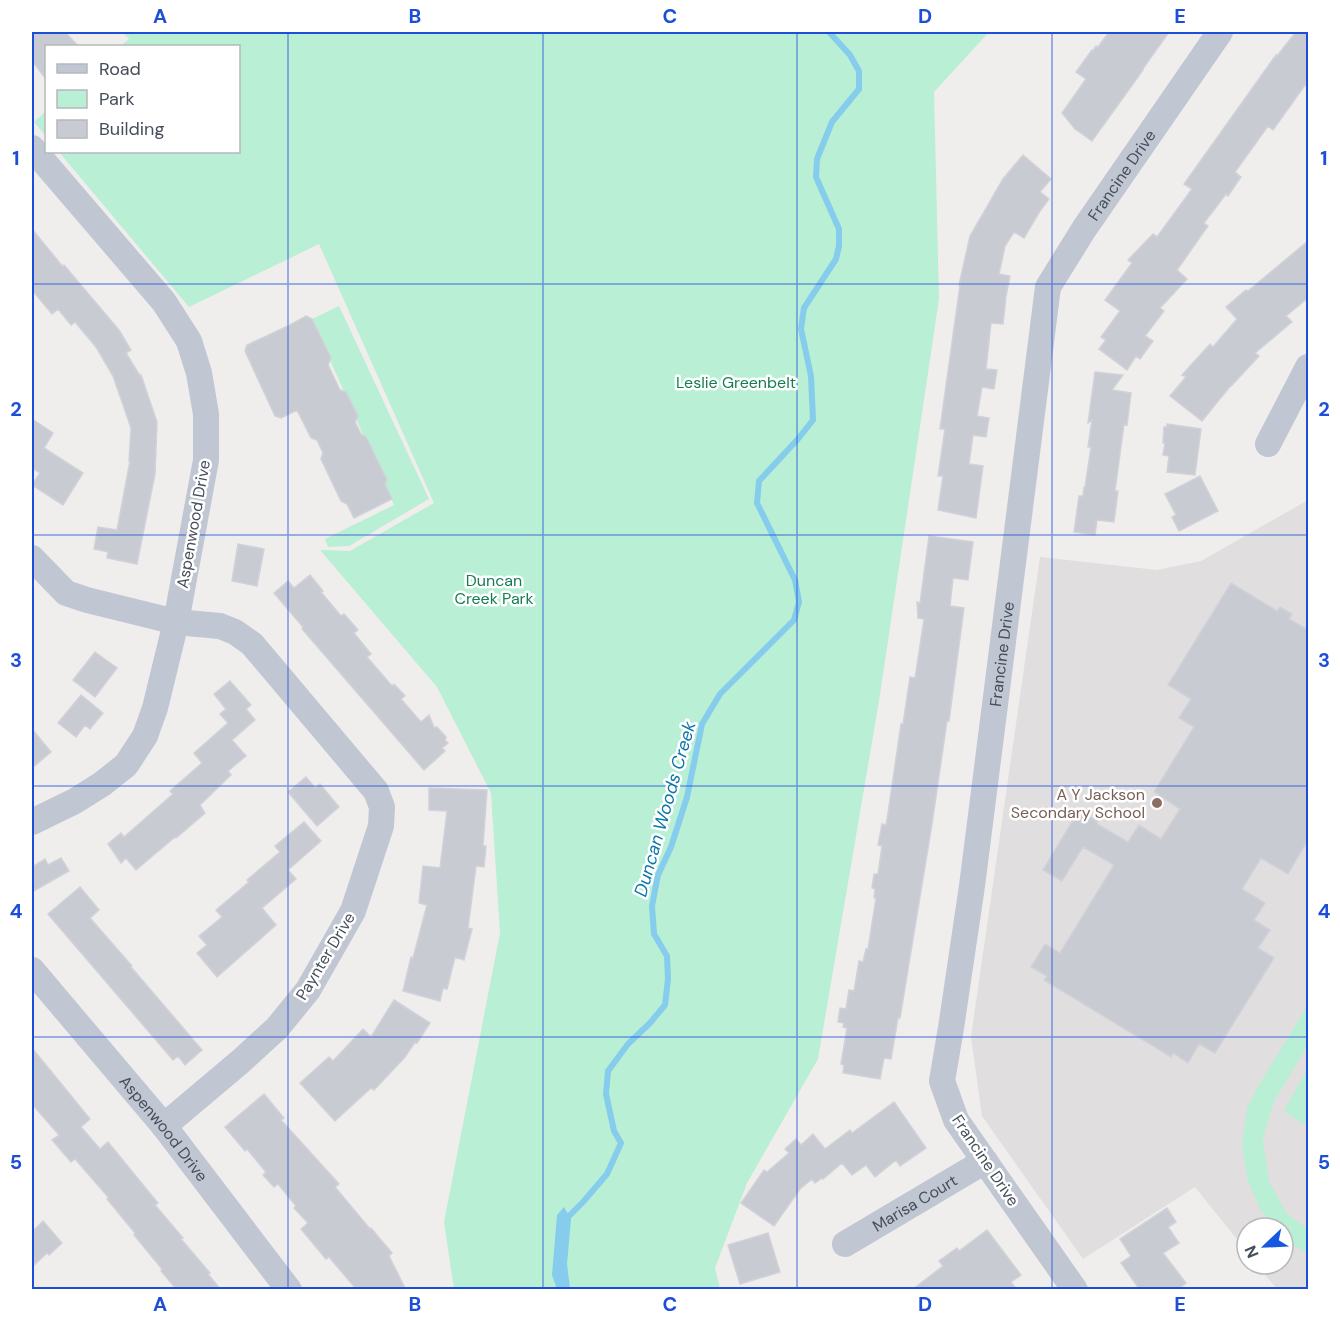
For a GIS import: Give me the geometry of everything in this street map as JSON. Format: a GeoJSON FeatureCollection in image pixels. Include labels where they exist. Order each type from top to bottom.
{"type":"FeatureCollection","features":[{"type":"Feature","properties":{"kind":"street","name":"Francine Drive"},"geometry":{"type":"LineString","coordinates":[[1075,1290],[956,1120],[942,1081],[972,886],[1048,286],[1084,229],[1220,32]]}},
{"type":"Feature","properties":{"kind":"street","name":"Aspenwood Drive"},"geometry":{"type":"LineString","coordinates":[[32,148],[164,302],[189,341],[199,373],[206,414],[206,460],[176,622],[155,708],[145,736],[126,765],[102,784],[75,801],[32,822]]}},
{"type":"Feature","properties":{"kind":"street"},"geometry":{"type":"LineString","coordinates":[[1268,444],[1308,367]]}},
{"type":"Feature","properties":{"kind":"street","name":"Paynter Drive"},"geometry":{"type":"LineString","coordinates":[[32,558],[66,593],[176,622],[220,626],[235,632],[252,644],[376,791],[382,807],[381,826],[353,911],[308,990],[277,1028],[164,1126]]}},
{"type":"Feature","properties":{"kind":"street","name":"Aspenwood Drive"},"geometry":{"type":"LineString","coordinates":[[32,970],[164,1126],[289,1290]]}},
{"type":"Feature","properties":{"kind":"street","name":"Marisa Court"},"geometry":{"type":"LineString","coordinates":[[845,1244],[985,1161]]}},
{"type":"Feature","properties":{"kind":"shaded area","name":"A Y Jackson Secondary School"},"geometry":{"type":"Polygon","coordinates":[[[1308,500],[1308,1289],[1277,1289],[1266,1276],[1295,1276],[1295,1216],[1235,1216],[1235,1237],[1195,1187],[1083,1259],[982,1116],[971,1037],[1040,557],[1157,570],[1201,561],[1308,500]]]}},
{"type":"Feature","properties":{"kind":"green space","name":"Leslie Greenbelt"},"geometry":{"type":"Polygon","coordinates":[[[122,32],[989,32],[934,92],[939,299],[879,701],[818,1059],[747,1183],[715,1268],[720,1289],[454,1289],[444,1222],[500,933],[491,793],[437,687],[320,550],[350,551],[434,503],[319,244],[189,307],[60,153],[240,153],[240,45],[122,45],[129,39],[122,32]]]}},
{"type":"Feature","properties":{"kind":"green space"},"geometry":{"type":"Polygon","coordinates":[[[45,112],[45,135],[34,122],[45,112]]]}},
{"type":"Feature","properties":{"kind":"green space"},"geometry":{"type":"Polygon","coordinates":[[[339,306],[429,499],[349,546],[328,547],[325,539],[394,505],[312,319],[339,306]]]}},
{"type":"Feature","properties":{"kind":"green space"},"geometry":{"type":"Polygon","coordinates":[[[1308,1005],[1308,1045],[1274,1101],[1263,1138],[1269,1181],[1290,1216],[1265,1216],[1247,1178],[1242,1142],[1247,1108],[1308,1005]]]}},
{"type":"Feature","properties":{"kind":"green space"},"geometry":{"type":"Polygon","coordinates":[[[1308,1068],[1308,1127],[1284,1111],[1308,1068]]]}},
{"type":"Feature","properties":{"kind":"green space"},"geometry":{"type":"Polygon","coordinates":[[[1295,1220],[1308,1229],[1308,1254],[1295,1246],[1295,1220]]]}},
{"type":"Feature","properties":{"kind":"water"},"geometry":{"type":"Polygon","coordinates":[[[564,1207],[571,1219],[567,1264],[570,1289],[557,1289],[552,1275],[557,1215],[564,1207]]]}},
{"type":"Feature","properties":{"kind":"building"},"geometry":{"type":"Polygon","coordinates":[[[32,32],[65,32],[77,45],[45,45],[45,78],[32,61],[32,32]]]}},
{"type":"Feature","properties":{"kind":"building"},"geometry":{"type":"Polygon","coordinates":[[[1109,32],[1169,32],[1092,141],[1075,129],[1062,113],[1086,79],[1076,72],[1109,32]]]}},
{"type":"Feature","properties":{"kind":"building"},"geometry":{"type":"Polygon","coordinates":[[[1296,32],[1308,32],[1308,81],[1273,130],[1268,126],[1235,172],[1241,177],[1204,223],[1208,226],[1177,270],[1187,279],[1160,308],[1164,311],[1145,336],[1153,341],[1140,359],[1136,356],[1127,370],[1099,349],[1106,340],[1101,337],[1120,311],[1105,300],[1132,263],[1128,260],[1153,234],[1157,237],[1192,189],[1184,184],[1276,55],[1296,32]]]}},
{"type":"Feature","properties":{"kind":"building"},"geometry":{"type":"Polygon","coordinates":[[[1023,155],[1051,179],[1040,192],[1049,199],[1024,238],[1014,232],[1005,246],[999,274],[1010,276],[1003,324],[991,323],[986,369],[997,370],[994,389],[982,387],[977,416],[989,418],[986,437],[973,435],[969,464],[983,466],[976,518],[938,510],[943,476],[938,476],[945,429],[940,429],[959,285],[970,236],[1003,179],[1023,155]]]}},
{"type":"Feature","properties":{"kind":"building"},"geometry":{"type":"Polygon","coordinates":[[[32,229],[119,330],[131,350],[126,353],[141,375],[157,422],[155,474],[137,564],[107,558],[108,552],[94,549],[98,527],[117,530],[130,461],[131,428],[113,376],[96,347],[75,322],[71,325],[58,309],[52,314],[32,290],[32,229]]]}},
{"type":"Feature","properties":{"kind":"building"},"geometry":{"type":"Polygon","coordinates":[[[1308,241],[1308,298],[1286,316],[1292,322],[1255,353],[1259,356],[1232,384],[1202,421],[1170,396],[1186,377],[1182,375],[1210,344],[1213,347],[1237,319],[1226,307],[1308,241]]]}},
{"type":"Feature","properties":{"kind":"building"},"geometry":{"type":"Polygon","coordinates":[[[306,316],[312,319],[331,358],[328,365],[340,390],[346,392],[358,416],[355,422],[361,434],[366,437],[387,480],[385,484],[392,499],[354,518],[347,504],[341,501],[321,459],[323,453],[317,440],[311,438],[297,410],[281,418],[275,416],[245,351],[247,345],[306,316]]]}},
{"type":"Feature","properties":{"kind":"building"},"geometry":{"type":"Polygon","coordinates":[[[1095,372],[1123,375],[1112,390],[1131,393],[1127,425],[1124,424],[1115,491],[1118,491],[1114,522],[1097,520],[1095,535],[1074,532],[1079,496],[1083,496],[1091,447],[1088,447],[1092,420],[1088,423],[1095,372]]]}},
{"type":"Feature","properties":{"kind":"building"},"geometry":{"type":"Polygon","coordinates":[[[32,419],[53,433],[44,448],[83,473],[63,505],[32,485],[40,473],[32,468],[32,419]]]}},
{"type":"Feature","properties":{"kind":"building"},"geometry":{"type":"Polygon","coordinates":[[[1167,424],[1201,429],[1195,475],[1167,472],[1169,456],[1163,455],[1165,443],[1163,443],[1164,427],[1167,427],[1167,424]]]}},
{"type":"Feature","properties":{"kind":"building"},"geometry":{"type":"Polygon","coordinates":[[[1200,476],[1218,511],[1179,531],[1172,517],[1176,515],[1165,494],[1200,476]]]}},
{"type":"Feature","properties":{"kind":"building"},"geometry":{"type":"Polygon","coordinates":[[[929,536],[973,542],[968,580],[953,578],[950,606],[964,608],[949,721],[947,721],[900,1018],[898,1018],[891,1059],[884,1058],[880,1079],[843,1073],[844,1065],[841,1064],[847,1028],[843,1027],[844,1023],[838,1022],[840,1008],[846,1009],[849,990],[854,991],[859,961],[863,962],[866,949],[868,949],[876,898],[874,898],[875,889],[872,888],[874,874],[878,874],[882,846],[878,845],[882,824],[886,825],[901,724],[903,724],[910,677],[915,678],[924,619],[918,618],[917,602],[920,603],[929,536]]]}},
{"type":"Feature","properties":{"kind":"building"},"geometry":{"type":"Polygon","coordinates":[[[238,544],[264,549],[257,586],[232,581],[238,544]]]}},
{"type":"Feature","properties":{"kind":"building"},"geometry":{"type":"Polygon","coordinates":[[[310,575],[341,616],[344,614],[358,630],[354,633],[371,654],[367,657],[392,686],[394,684],[405,696],[401,699],[421,722],[429,715],[434,727],[437,727],[446,737],[445,740],[448,743],[442,748],[445,751],[424,770],[302,629],[303,627],[274,593],[288,581],[294,588],[310,575]]]}},
{"type":"Feature","properties":{"kind":"building"},"geometry":{"type":"Polygon","coordinates":[[[1231,583],[1277,611],[1280,607],[1292,614],[1289,619],[1308,630],[1308,840],[1288,874],[1261,858],[1242,889],[1265,903],[1254,920],[1270,930],[1258,948],[1274,958],[1215,1053],[1199,1044],[1188,1063],[1173,1053],[1171,1057],[1044,980],[1047,976],[1031,967],[1045,944],[1060,953],[1114,865],[1083,847],[1062,881],[1043,870],[1079,810],[1098,822],[1097,824],[1128,842],[1139,825],[1161,839],[1180,809],[1154,792],[1194,727],[1179,718],[1191,699],[1168,685],[1231,583]]]}},
{"type":"Feature","properties":{"kind":"building"},"geometry":{"type":"Polygon","coordinates":[[[95,652],[117,668],[95,697],[73,680],[95,652]]]}},
{"type":"Feature","properties":{"kind":"building"},"geometry":{"type":"Polygon","coordinates":[[[230,681],[251,705],[246,709],[255,720],[232,740],[246,756],[228,771],[231,775],[200,805],[205,813],[176,838],[136,870],[126,858],[121,863],[108,844],[121,833],[124,837],[173,794],[170,791],[202,763],[194,753],[228,723],[220,714],[226,709],[214,694],[230,681]]]}},
{"type":"Feature","properties":{"kind":"building"},"geometry":{"type":"Polygon","coordinates":[[[81,695],[103,713],[90,729],[85,725],[76,737],[58,723],[81,695]]]}},
{"type":"Feature","properties":{"kind":"building"},"geometry":{"type":"Polygon","coordinates":[[[32,729],[51,752],[32,768],[32,729]]]}},
{"type":"Feature","properties":{"kind":"building"},"geometry":{"type":"Polygon","coordinates":[[[306,777],[315,788],[320,784],[339,807],[317,826],[288,792],[306,777]]]}},
{"type":"Feature","properties":{"kind":"building"},"geometry":{"type":"Polygon","coordinates":[[[429,788],[487,790],[483,846],[486,846],[484,867],[476,866],[468,928],[472,929],[464,960],[455,957],[447,989],[443,988],[440,1001],[403,991],[427,905],[419,903],[423,866],[440,868],[447,811],[429,810],[429,788]]]}},
{"type":"Feature","properties":{"kind":"building"},"geometry":{"type":"Polygon","coordinates":[[[304,822],[321,841],[288,870],[296,879],[262,908],[276,925],[217,977],[197,953],[207,945],[199,936],[222,917],[216,910],[280,852],[275,846],[304,822]]]}},
{"type":"Feature","properties":{"kind":"building"},"geometry":{"type":"Polygon","coordinates":[[[61,858],[69,871],[32,892],[32,867],[45,859],[48,865],[61,858]]]}},
{"type":"Feature","properties":{"kind":"building"},"geometry":{"type":"Polygon","coordinates":[[[80,887],[99,910],[90,918],[202,1050],[185,1065],[178,1056],[173,1060],[48,914],[80,887]]]}},
{"type":"Feature","properties":{"kind":"building"},"geometry":{"type":"Polygon","coordinates":[[[394,1000],[430,1023],[417,1043],[415,1042],[405,1057],[374,1090],[371,1088],[335,1121],[300,1083],[329,1057],[333,1061],[363,1029],[371,1037],[394,1000]]]}},
{"type":"Feature","properties":{"kind":"building"},"geometry":{"type":"Polygon","coordinates":[[[32,1048],[90,1119],[81,1127],[100,1149],[108,1142],[158,1203],[155,1205],[183,1238],[181,1239],[210,1273],[208,1274],[221,1290],[177,1290],[107,1199],[109,1198],[75,1159],[71,1162],[52,1140],[59,1135],[32,1104],[32,1048]]]}},
{"type":"Feature","properties":{"kind":"building"},"geometry":{"type":"Polygon","coordinates":[[[264,1094],[284,1118],[281,1120],[339,1184],[335,1187],[392,1253],[389,1256],[406,1290],[357,1290],[329,1257],[326,1259],[301,1229],[308,1223],[294,1208],[296,1206],[278,1184],[274,1187],[263,1175],[266,1172],[225,1127],[264,1094]]]}},
{"type":"Feature","properties":{"kind":"building"},"geometry":{"type":"Polygon","coordinates":[[[894,1102],[926,1148],[900,1166],[896,1160],[875,1177],[866,1165],[852,1175],[842,1163],[823,1179],[815,1183],[812,1179],[800,1189],[774,1226],[741,1203],[764,1170],[767,1172],[789,1153],[785,1149],[796,1139],[801,1145],[813,1134],[825,1149],[850,1130],[852,1133],[894,1102]]]}},
{"type":"Feature","properties":{"kind":"building"},"geometry":{"type":"Polygon","coordinates":[[[1167,1208],[1176,1222],[1168,1227],[1179,1243],[1163,1253],[1186,1283],[1177,1290],[1140,1290],[1121,1263],[1131,1256],[1120,1239],[1167,1208]]]}},
{"type":"Feature","properties":{"kind":"building"},"geometry":{"type":"Polygon","coordinates":[[[43,1221],[62,1243],[32,1267],[32,1232],[43,1221]]]}},
{"type":"Feature","properties":{"kind":"building"},"geometry":{"type":"Polygon","coordinates":[[[987,1230],[1021,1275],[1011,1282],[1017,1290],[912,1290],[943,1266],[939,1261],[957,1248],[959,1251],[987,1230]]]}},
{"type":"Feature","properties":{"kind":"building"},"geometry":{"type":"Polygon","coordinates":[[[768,1233],[780,1272],[740,1284],[728,1245],[768,1233]]]}},
{"type":"Feature","properties":{"kind":"waterway","name":"Duncan Woods Creek"},"geometry":{"type":"LineString","coordinates":[[564,1221],[607,1174],[621,1143],[614,1131],[606,1094],[608,1071],[628,1044],[665,1005],[668,979],[667,956],[654,934],[652,906],[658,875],[671,847],[687,797],[702,724],[720,694],[794,620],[799,602],[795,580],[757,503],[759,481],[813,420],[811,376],[801,329],[804,308],[836,259],[839,246],[839,229],[816,177],[817,159],[832,122],[859,89],[859,71],[850,55],[829,32]]}},
{"type":"Feature","properties":{"kind":"place","name":"A Y Jackson Secondary School"},"geometry":{"type":"Point","coordinates":[1157,803]}},
{"type":"Feature","properties":{"kind":"park label","name":"Duncan Creek Park"},"geometry":{"type":"Point","coordinates":[494,589]}}]}
